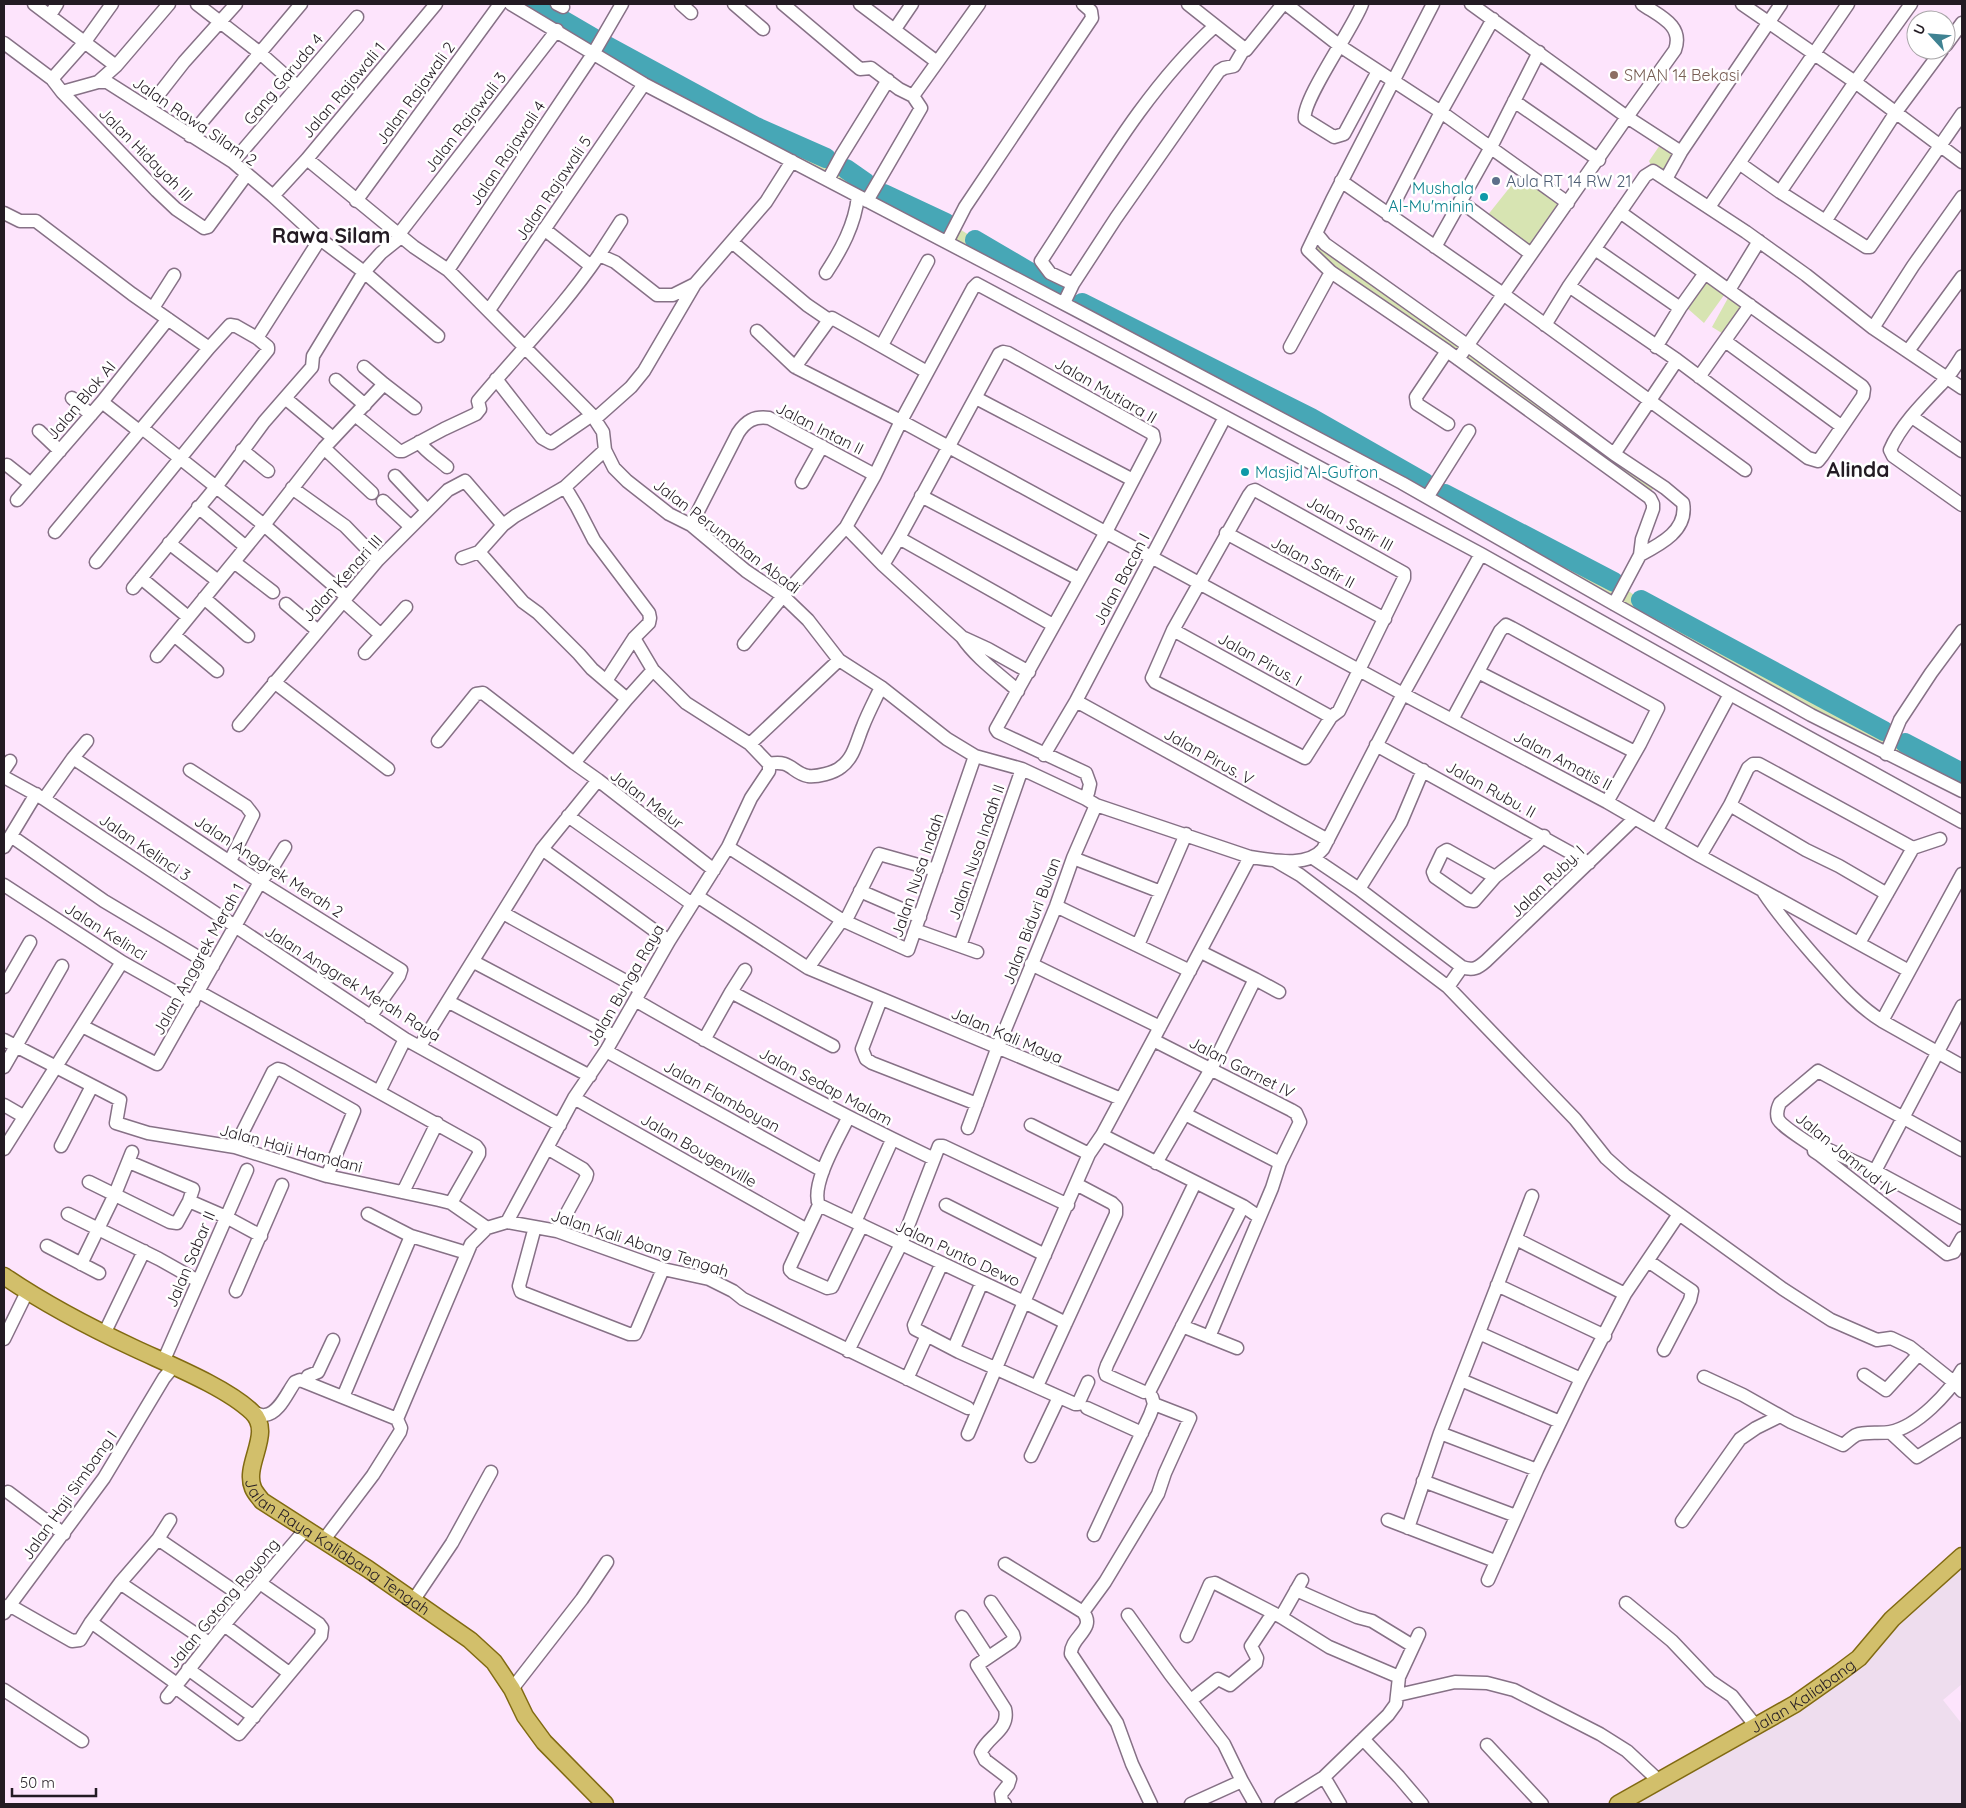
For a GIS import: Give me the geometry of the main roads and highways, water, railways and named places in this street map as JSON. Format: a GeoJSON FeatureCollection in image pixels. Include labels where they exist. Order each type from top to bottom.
{"type":"FeatureCollection","features":[{"type":"Feature","properties":{"kind":"main road","name":"Jalan Raya Kaliabang Tengah"},"geometry":{"type":"LineString","coordinates":[[4,1276],[27,1292],[104,1334],[222,1391],[253,1412],[260,1426],[250,1479],[253,1489],[262,1501],[368,1569],[470,1640],[494,1662],[512,1689],[525,1716],[544,1742],[605,1804]]}},
{"type":"Feature","properties":{"kind":"main road","name":"Jalan Kaliabang"},"geometry":{"type":"LineString","coordinates":[[1618,1804],[1795,1704],[1858,1658],[1892,1619],[1961,1560]]}},
{"type":"Feature","properties":{"kind":"waterway"},"geometry":{"type":"LineString","coordinates":[[535,4],[593,38]]}},
{"type":"Feature","properties":{"kind":"waterway"},"geometry":{"type":"LineString","coordinates":[[607,46],[756,127],[826,158]]}},
{"type":"Feature","properties":{"kind":"waterway"},"geometry":{"type":"LineString","coordinates":[[846,169],[866,183]]}},
{"type":"Feature","properties":{"kind":"waterway"},"geometry":{"type":"LineString","coordinates":[[884,194],[946,223]]}},
{"type":"Feature","properties":{"kind":"waterway"},"geometry":{"type":"LineString","coordinates":[[975,240],[1060,290]]}},
{"type":"Feature","properties":{"kind":"waterway"},"geometry":{"type":"LineString","coordinates":[[1082,303],[1311,418],[1425,483]]}},
{"type":"Feature","properties":{"kind":"waterway"},"geometry":{"type":"LineString","coordinates":[[1445,494],[1614,582]]}},
{"type":"Feature","properties":{"kind":"waterway"},"geometry":{"type":"LineString","coordinates":[[1641,600],[1884,731]]}},
{"type":"Feature","properties":{"kind":"waterway"},"geometry":{"type":"LineString","coordinates":[[1905,743],[1962,773]]}},
{"type":"Feature","properties":{"kind":"place","name":"SMAN 14 Bekasi"},"geometry":{"type":"Point","coordinates":[1614,75]}},
{"type":"Feature","properties":{"kind":"place","name":"Aula RT 14 RW 21"},"geometry":{"type":"Point","coordinates":[1496,181]}},
{"type":"Feature","properties":{"kind":"place","name":"Mushala Al-Mu'minin"},"geometry":{"type":"Point","coordinates":[1484,197]}},
{"type":"Feature","properties":{"kind":"place","name":"Masjid Al-Gufron"},"geometry":{"type":"Point","coordinates":[1245,472]}},
{"type":"Feature","properties":{"kind":"district","name":"Rawa Silam"},"geometry":{"type":"Point","coordinates":[331,235]}},
{"type":"Feature","properties":{"kind":"district","name":"Alinda"},"geometry":{"type":"Point","coordinates":[1858,469]}}]}
